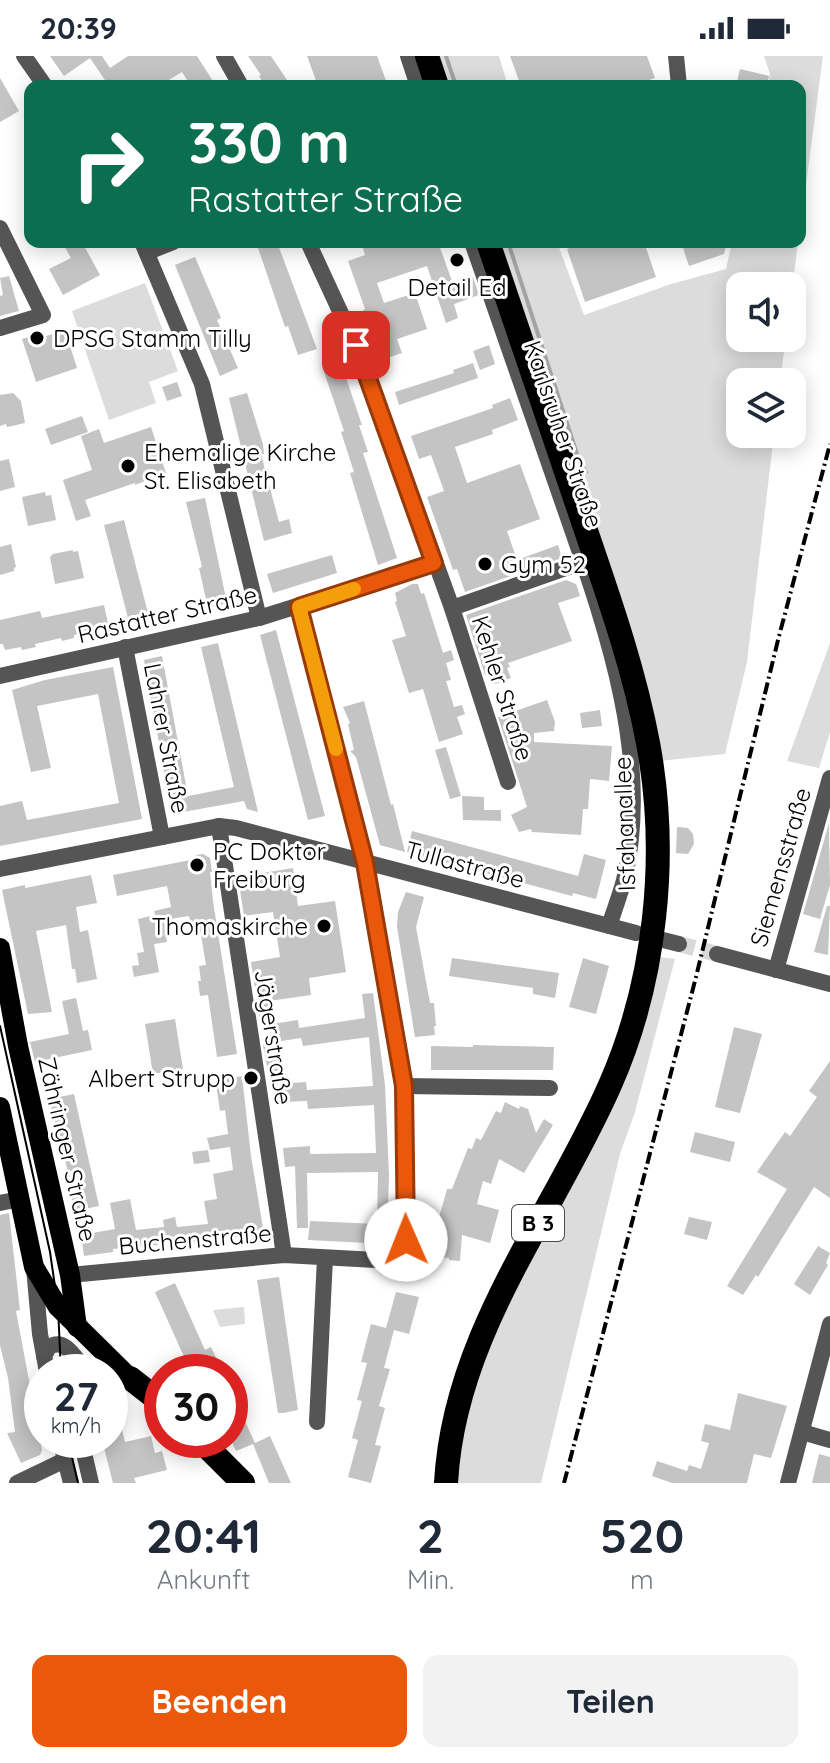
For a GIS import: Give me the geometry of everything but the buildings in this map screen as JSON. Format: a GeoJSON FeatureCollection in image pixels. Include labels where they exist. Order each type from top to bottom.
{"type":"FeatureCollection","features":[{"type":"Feature","properties":{"kind":"highway"},"geometry":{"type":"LineString","coordinates":[[427,56],[435,80]]}},
{"type":"Feature","properties":{"kind":"highway","name":"Isfahanallee"},"geometry":{"type":"LineString","coordinates":[[446,1483],[447,1458],[456,1414],[483,1331],[506,1280],[583,1142],[610,1086],[631,1028],[655,907],[658,858],[654,785],[638,695],[613,609],[490,248]]}},
{"type":"Feature","properties":{"kind":"highway"},"geometry":{"type":"LineString","coordinates":[[218,1458],[243,1483]]}},
{"type":"Feature","properties":{"kind":"main road","name":"Zähringer Straße"},"geometry":{"type":"LineString","coordinates":[[0,948],[18,1046],[70,1275],[77,1327]]}},
{"type":"Feature","properties":{"kind":"main road","name":"Zähringer Straße"},"geometry":{"type":"LineString","coordinates":[[0,1107],[10,1201],[34,1267]]}},
{"type":"Feature","properties":{"kind":"main road"},"geometry":{"type":"LineString","coordinates":[[34,1267],[52,1300],[100,1354]]}},
{"type":"Feature","properties":{"kind":"street"},"geometry":{"type":"LineString","coordinates":[[24,56],[41,80]]}},
{"type":"Feature","properties":{"kind":"street"},"geometry":{"type":"LineString","coordinates":[[224,56],[238,80]]}},
{"type":"Feature","properties":{"kind":"street"},"geometry":{"type":"LineString","coordinates":[[408,56],[416,80]]}},
{"type":"Feature","properties":{"kind":"street"},"geometry":{"type":"LineString","coordinates":[[676,56],[678,80]]}},
{"type":"Feature","properties":{"kind":"street"},"geometry":{"type":"LineString","coordinates":[[0,228],[43,315],[0,328]]}},
{"type":"Feature","properties":{"kind":"street"},"geometry":{"type":"LineString","coordinates":[[145,248],[202,384],[259,618]]}},
{"type":"Feature","properties":{"kind":"street","name":"Kehler Straße"},"geometry":{"type":"LineString","coordinates":[[311,248],[363,361],[452,608],[508,782]]}},
{"type":"Feature","properties":{"kind":"street","name":"Karlsruher Straße"},"geometry":{"type":"LineString","coordinates":[[474,248],[583,562],[617,677],[632,792],[624,878],[609,926]]}},
{"type":"Feature","properties":{"kind":"street","name":"Kehler Straße"},"geometry":{"type":"LineString","coordinates":[[452,608],[583,562]]}},
{"type":"Feature","properties":{"kind":"street","name":"Rastatter Straße"},"geometry":{"type":"LineString","coordinates":[[0,676],[259,618],[434,563]]}},
{"type":"Feature","properties":{"kind":"street"},"geometry":{"type":"LineString","coordinates":[[299,607],[365,863],[404,1086],[550,1088]]}},
{"type":"Feature","properties":{"kind":"street","name":"Lahrer Straße"},"geometry":{"type":"LineString","coordinates":[[125,647],[162,837]]}},
{"type":"Feature","properties":{"kind":"street","name":"Siemensstraße"},"geometry":{"type":"LineString","coordinates":[[776,970],[830,778]]}},
{"type":"Feature","properties":{"kind":"street","name":"Tullastraße"},"geometry":{"type":"LineString","coordinates":[[0,869],[219,826],[636,933]]}},
{"type":"Feature","properties":{"kind":"street","name":"Jägerstraße"},"geometry":{"type":"LineString","coordinates":[[219,826],[284,1255]]}},
{"type":"Feature","properties":{"kind":"street"},"geometry":{"type":"LineString","coordinates":[[717,954],[830,984]]}},
{"type":"Feature","properties":{"kind":"street","name":"Buchenstraße"},"geometry":{"type":"LineString","coordinates":[[70,1275],[284,1255],[394,1261],[403,1254],[406,1240],[404,1086]]}},
{"type":"Feature","properties":{"kind":"street"},"geometry":{"type":"LineString","coordinates":[[317,1422],[325,1258]]}},
{"type":"Feature","properties":{"kind":"street","name":"Zähringer Straße"},"geometry":{"type":"LineString","coordinates":[[34,1267],[44,1354]]}},
{"type":"Feature","properties":{"kind":"street"},"geometry":{"type":"LineString","coordinates":[[788,1483],[830,1324]]}},
{"type":"Feature","properties":{"kind":"street","name":"Zähringer Straße"},"geometry":{"type":"LineString","coordinates":[[77,1327],[78,1354]]}},
{"type":"Feature","properties":{"kind":"street","name":"Zähringer Straße"},"geometry":{"type":"LineString","coordinates":[[47,1354],[49,1347],[59,1344],[71,1354]]}},
{"type":"Feature","properties":{"kind":"street"},"geometry":{"type":"LineString","coordinates":[[802,1432],[830,1440]]}},
{"type":"Feature","properties":{"kind":"street"},"geometry":{"type":"LineString","coordinates":[[85,1458],[91,1483]]}},
{"type":"Feature","properties":{"kind":"street"},"geometry":{"type":"LineString","coordinates":[[17,1483],[65,1460],[71,1483]]}},
{"type":"Feature","properties":{"kind":"shaded area"},"geometry":{"type":"Polygon","coordinates":[[[434,56],[499,56],[506,80],[442,80],[434,56]]]}},
{"type":"Feature","properties":{"kind":"shaded area"},"geometry":{"type":"Polygon","coordinates":[[[764,56],[823,56],[806,185],[806,80],[769,80],[764,56]]]}},
{"type":"Feature","properties":{"kind":"shaded area"},"geometry":{"type":"Polygon","coordinates":[[[499,248],[559,248],[584,315],[671,284],[726,269],[731,248],[797,248],[794,272],[726,272],[726,352],[784,352],[782,368],[726,368],[726,448],[772,448],[747,662],[725,754],[659,761],[499,248]]]}},
{"type":"Feature","properties":{"kind":"shaded area"},"geometry":{"type":"Polygon","coordinates":[[[145,283],[178,371],[149,382],[156,403],[109,420],[72,311],[145,283]]]}},
{"type":"Feature","properties":{"kind":"shaded area"},"geometry":{"type":"Polygon","coordinates":[[[830,643],[830,732],[819,768],[787,761],[830,643]]]}},
{"type":"Feature","properties":{"kind":"shaded area"},"geometry":{"type":"Polygon","coordinates":[[[658,957],[675,959],[635,1112],[620,1154],[541,1483],[455,1483],[465,1419],[480,1362],[658,957]]]}},
{"type":"Feature","properties":{"kind":"shaded area"},"geometry":{"type":"Polygon","coordinates":[[[244,1307],[245,1324],[220,1327],[213,1310],[244,1307]]]}},
{"type":"Feature","properties":{"kind":"waterway"},"geometry":{"type":"LineString","coordinates":[[446,56],[454,80]]}},
{"type":"Feature","properties":{"kind":"waterway"},"geometry":{"type":"LineString","coordinates":[[510,248],[579,460],[586,472]]}},
{"type":"Feature","properties":{"kind":"tunnel"},"geometry":{"type":"LineString","coordinates":[[679,944],[717,954]]}},
{"type":"Feature","properties":{"kind":"tram line"},"geometry":{"type":"LineString","coordinates":[[0,1026],[50,1252],[58,1307],[60,1354]]}},
{"type":"Feature","properties":{"kind":"tram line"},"geometry":{"type":"LineString","coordinates":[[72,1458],[78,1483]]}},
{"type":"Feature","properties":{"kind":"railway"},"geometry":{"type":"LineString","coordinates":[[564,1483],[830,444]]}},
{"type":"Feature","properties":{"kind":"slow traffic"},"geometry":{"type":"LineString","coordinates":[[336,749],[299,607],[354,589]]}},
{"type":"Feature","properties":{"kind":"place","name":"Detail Ed"},"geometry":{"type":"Point","coordinates":[457,260]}},
{"type":"Feature","properties":{"kind":"place","name":"DPSG Stamm Tilly"},"geometry":{"type":"Point","coordinates":[37,338]}},
{"type":"Feature","properties":{"kind":"place","name":"Ehemalige Kirche St. Elisabeth"},"geometry":{"type":"Point","coordinates":[128,466]}},
{"type":"Feature","properties":{"kind":"place","name":"Gym 52"},"geometry":{"type":"Point","coordinates":[485,564]}},
{"type":"Feature","properties":{"kind":"place","name":"PC Doktor Freiburg"},"geometry":{"type":"Point","coordinates":[197,865]}},
{"type":"Feature","properties":{"kind":"place","name":"Thomaskirche"},"geometry":{"type":"Point","coordinates":[324,926]}},
{"type":"Feature","properties":{"kind":"place","name":"Albert Strupp"},"geometry":{"type":"Point","coordinates":[251,1078]}},
{"type":"Feature","properties":{"kind":"route"},"geometry":{"type":"LineString","coordinates":[[356,345],[434,563],[299,607],[365,863],[404,1086],[406,1240]]}}]}
